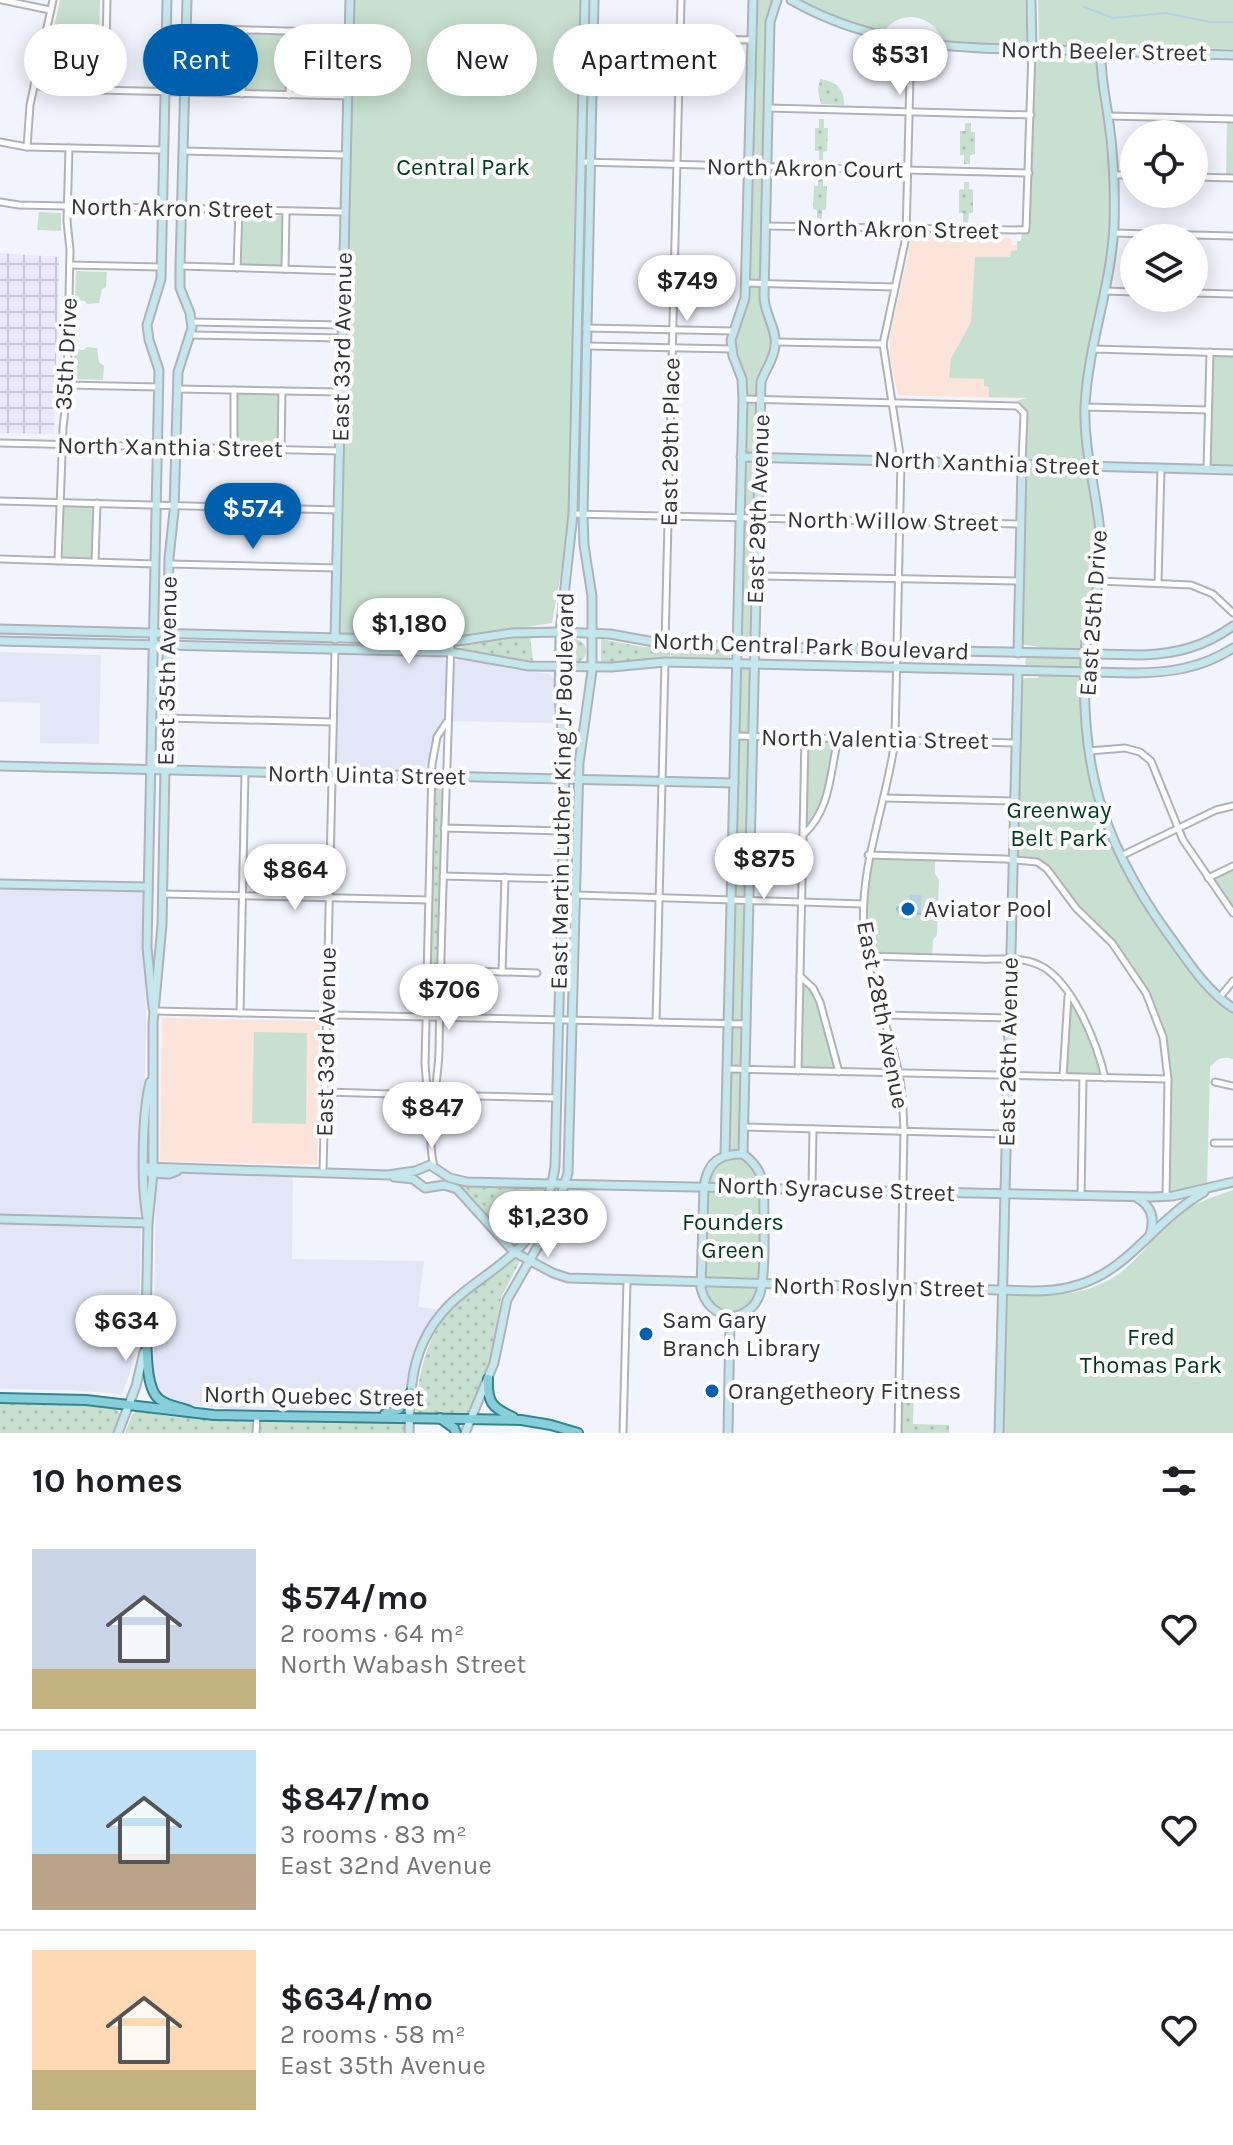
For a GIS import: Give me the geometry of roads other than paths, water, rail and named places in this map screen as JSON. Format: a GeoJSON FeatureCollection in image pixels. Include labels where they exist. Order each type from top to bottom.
{"type":"FeatureCollection","features":[{"type":"Feature","properties":{"kind":"main road"},"geometry":{"type":"LineString","coordinates":[[146,1329],[153,1393],[163,1402],[202,1415]]}},
{"type":"Feature","properties":{"kind":"main road"},"geometry":{"type":"LineString","coordinates":[[488,1379],[488,1394],[494,1407],[521,1420]]}},
{"type":"Feature","properties":{"kind":"main road"},"geometry":{"type":"LineString","coordinates":[[373,1417],[399,1409],[411,1392]]}},
{"type":"Feature","properties":{"kind":"main road","name":"North Quebec Street"},"geometry":{"type":"LineString","coordinates":[[0,1398],[86,1400],[202,1415],[521,1420],[578,1433]]}},
{"type":"Feature","properties":{"kind":"main road"},"geometry":{"type":"LineString","coordinates":[[440,1418],[456,1433]]}},
{"type":"Feature","properties":{"kind":"street"},"geometry":{"type":"LineString","coordinates":[[2,0],[50,10]]}},
{"type":"Feature","properties":{"kind":"street"},"geometry":{"type":"LineString","coordinates":[[47,24],[53,0]]}},
{"type":"Feature","properties":{"kind":"street"},"geometry":{"type":"LineString","coordinates":[[106,24],[107,0]]}},
{"type":"Feature","properties":{"kind":"street","name":"East 35th Avenue"},"geometry":{"type":"LineString","coordinates":[[166,24],[167,0]]}},
{"type":"Feature","properties":{"kind":"street","name":"East 35th Avenue"},"geometry":{"type":"LineString","coordinates":[[186,24],[187,0]]}},
{"type":"Feature","properties":{"kind":"street","name":"East 33rd Avenue"},"geometry":{"type":"LineString","coordinates":[[349,24],[350,0]]}},
{"type":"Feature","properties":{"kind":"street","name":"East Martin Luther King Jr Boulevard"},"geometry":{"type":"LineString","coordinates":[[465,1433],[488,1379],[507,1300],[554,1218],[566,1183],[578,780],[580,748],[591,694],[593,632],[583,514],[585,0]]}},
{"type":"Feature","properties":{"kind":"street","name":"East Martin Luther King Jr Boulevard"},"geometry":{"type":"LineString","coordinates":[[593,24],[594,0]]}},
{"type":"Feature","properties":{"kind":"street","name":"East 29th Place"},"geometry":{"type":"LineString","coordinates":[[680,24],[681,0]]}},
{"type":"Feature","properties":{"kind":"street","name":"East 29th Avenue"},"geometry":{"type":"LineString","coordinates":[[725,1154],[743,399],[742,379],[732,349],[733,331],[744,304],[753,0]]}},
{"type":"Feature","properties":{"kind":"street"},"geometry":{"type":"LineString","coordinates":[[777,0],[770,22],[765,309],[776,342],[883,344]]}},
{"type":"Feature","properties":{"kind":"street","name":"North Beeler Street"},"geometry":{"type":"LineString","coordinates":[[791,0],[834,21],[886,38],[938,47],[1233,55]]}},
{"type":"Feature","properties":{"kind":"street"},"geometry":{"type":"LineString","coordinates":[[1029,173],[1031,0]]}},
{"type":"Feature","properties":{"kind":"street"},"geometry":{"type":"LineString","coordinates":[[886,38],[884,51],[890,66],[910,76],[929,69],[938,47]]}},
{"type":"Feature","properties":{"kind":"street"},"geometry":{"type":"LineString","coordinates":[[745,40],[752,40]]}},
{"type":"Feature","properties":{"kind":"street","name":"East 25th Drive"},"geometry":{"type":"LineString","coordinates":[[1101,51],[1100,73],[1109,116],[1114,175],[1113,233],[1085,407],[1101,535],[1099,581],[1087,634],[1088,752],[1099,804],[1119,857],[1149,907],[1200,978],[1233,1008]]}},
{"type":"Feature","properties":{"kind":"street","name":"East 28th Avenue"},"geometry":{"type":"LineString","coordinates":[[898,1433],[904,1131],[899,1073],[867,956],[863,904],[868,855],[884,798],[895,740],[901,461],[883,344],[907,229],[910,76]]}},
{"type":"Feature","properties":{"kind":"street"},"geometry":{"type":"LineString","coordinates":[[27,147],[32,96]]}},
{"type":"Feature","properties":{"kind":"street","name":"East 35th Avenue"},"geometry":{"type":"LineString","coordinates":[[153,1011],[147,953],[158,366],[147,325],[159,291],[161,267],[165,96]]}},
{"type":"Feature","properties":{"kind":"street","name":"East 35th Avenue"},"geometry":{"type":"LineString","coordinates":[[118,1433],[130,1405],[144,1356],[146,1329],[149,1170],[154,1101],[151,1075],[153,1011],[160,958],[163,894],[169,564],[179,366],[191,335],[191,322],[180,288],[184,96]]}},
{"type":"Feature","properties":{"kind":"street","name":"East 33rd Avenue"},"geometry":{"type":"LineString","coordinates":[[323,1173],[348,96]]}},
{"type":"Feature","properties":{"kind":"street","name":"East Martin Luther King Jr Boulevard"},"geometry":{"type":"LineString","coordinates":[[409,1433],[411,1392],[419,1353],[439,1316],[463,1290],[514,1252],[539,1220],[547,1205],[552,1183],[565,780],[559,706],[560,632],[573,514],[589,96]]}},
{"type":"Feature","properties":{"kind":"street","name":"East 29th Place"},"geometry":{"type":"LineString","coordinates":[[665,644],[679,96]]}},
{"type":"Feature","properties":{"kind":"street"},"geometry":{"type":"LineString","coordinates":[[768,108],[1031,115]]}},
{"type":"Feature","properties":{"kind":"street"},"geometry":{"type":"LineString","coordinates":[[1109,116],[1233,119]]}},
{"type":"Feature","properties":{"kind":"street"},"geometry":{"type":"LineString","coordinates":[[0,142],[27,147],[163,150]]}},
{"type":"Feature","properties":{"kind":"street","name":"35th Drive"},"geometry":{"type":"LineString","coordinates":[[58,561],[67,385],[69,148]]}},
{"type":"Feature","properties":{"kind":"street"},"geometry":{"type":"LineString","coordinates":[[183,151],[346,155]]}},
{"type":"Feature","properties":{"kind":"street","name":"North Akron Court"},"geometry":{"type":"LineString","coordinates":[[585,162],[1029,173]]}},
{"type":"Feature","properties":{"kind":"street","name":"North Akron Street"},"geometry":{"type":"LineString","coordinates":[[765,226],[1022,232],[1028,226],[1029,173]]}},
{"type":"Feature","properties":{"kind":"street"},"geometry":{"type":"LineString","coordinates":[[1114,175],[1120,175]]}},
{"type":"Feature","properties":{"kind":"street"},"geometry":{"type":"LineString","coordinates":[[1208,177],[1233,178]]}},
{"type":"Feature","properties":{"kind":"street","name":"North Akron Street"},"geometry":{"type":"LineString","coordinates":[[0,202],[344,212]]}},
{"type":"Feature","properties":{"kind":"street"},"geometry":{"type":"LineString","coordinates":[[237,268],[239,210]]}},
{"type":"Feature","properties":{"kind":"street"},"geometry":{"type":"LineString","coordinates":[[285,269],[286,211]]}},
{"type":"Feature","properties":{"kind":"street"},"geometry":{"type":"LineString","coordinates":[[1113,233],[1233,236]]}},
{"type":"Feature","properties":{"kind":"street"},"geometry":{"type":"LineString","coordinates":[[70,265],[161,267]]}},
{"type":"Feature","properties":{"kind":"street"},"geometry":{"type":"LineString","coordinates":[[180,266],[343,271]]}},
{"type":"Feature","properties":{"kind":"street"},"geometry":{"type":"LineString","coordinates":[[745,283],[895,287]]}},
{"type":"Feature","properties":{"kind":"street"},"geometry":{"type":"LineString","coordinates":[[1106,291],[1120,292]]}},
{"type":"Feature","properties":{"kind":"street"},"geometry":{"type":"LineString","coordinates":[[1208,293],[1233,294]]}},
{"type":"Feature","properties":{"kind":"street"},"geometry":{"type":"LineString","coordinates":[[191,322],[342,325]]}},
{"type":"Feature","properties":{"kind":"street"},"geometry":{"type":"LineString","coordinates":[[586,328],[733,331]]}},
{"type":"Feature","properties":{"kind":"street"},"geometry":{"type":"LineString","coordinates":[[191,335],[342,338]]}},
{"type":"Feature","properties":{"kind":"street","name":"East 29th Avenue"},"geometry":{"type":"LineString","coordinates":[[743,1154],[761,382],[773,358],[776,342]]}},
{"type":"Feature","properties":{"kind":"street"},"geometry":{"type":"LineString","coordinates":[[586,346],[732,349]]}},
{"type":"Feature","properties":{"kind":"street"},"geometry":{"type":"LineString","coordinates":[[1093,349],[1233,353]]}},
{"type":"Feature","properties":{"kind":"street"},"geometry":{"type":"LineString","coordinates":[[1207,469],[1210,352]]}},
{"type":"Feature","properties":{"kind":"street"},"geometry":{"type":"LineString","coordinates":[[67,385],[158,387]]}},
{"type":"Feature","properties":{"kind":"street"},"geometry":{"type":"LineString","coordinates":[[178,389],[341,392]]}},
{"type":"Feature","properties":{"kind":"street"},"geometry":{"type":"LineString","coordinates":[[234,390],[234,448]]}},
{"type":"Feature","properties":{"kind":"street"},"geometry":{"type":"LineString","coordinates":[[281,449],[282,391]]}},
{"type":"Feature","properties":{"kind":"street"},"geometry":{"type":"LineString","coordinates":[[743,399],[995,404],[1021,408],[1024,413],[1018,653]]}},
{"type":"Feature","properties":{"kind":"street"},"geometry":{"type":"LineString","coordinates":[[1085,407],[1208,410]]}},
{"type":"Feature","properties":{"kind":"street","name":"North Xanthia Street"},"geometry":{"type":"LineString","coordinates":[[0,443],[339,451]]}},
{"type":"Feature","properties":{"kind":"street","name":"North Xanthia Street"},"geometry":{"type":"LineString","coordinates":[[741,457],[1233,470]]}},
{"type":"Feature","properties":{"kind":"street"},"geometry":{"type":"LineString","coordinates":[[1158,583],[1161,468]]}},
{"type":"Feature","properties":{"kind":"street"},"geometry":{"type":"LineString","coordinates":[[0,501],[338,510]]}},
{"type":"Feature","properties":{"kind":"street"},"geometry":{"type":"LineString","coordinates":[[95,562],[97,503]]}},
{"type":"Feature","properties":{"kind":"street","name":"North Willow Street"},"geometry":{"type":"LineString","coordinates":[[573,514],[1021,524]]}},
{"type":"Feature","properties":{"kind":"street"},"geometry":{"type":"LineString","coordinates":[[0,559],[156,564]]}},
{"type":"Feature","properties":{"kind":"street"},"geometry":{"type":"LineString","coordinates":[[169,564],[337,568]]}},
{"type":"Feature","properties":{"kind":"street"},"geometry":{"type":"LineString","coordinates":[[757,576],[1020,581]]}},
{"type":"Feature","properties":{"kind":"street"},"geometry":{"type":"LineString","coordinates":[[1099,581],[1188,584],[1216,596],[1233,613]]}},
{"type":"Feature","properties":{"kind":"street","name":"North Central Park Boulevard"},"geometry":{"type":"LineString","coordinates":[[0,629],[451,640],[477,640],[512,633],[593,632],[665,644],[1139,655],[1187,650],[1233,626]]}},
{"type":"Feature","properties":{"kind":"street"},"geometry":{"type":"LineString","coordinates":[[430,1168],[417,1176],[425,1188],[436,1186],[440,1180],[430,1168],[430,1152],[440,1018],[446,723],[451,640]]}},
{"type":"Feature","properties":{"kind":"street","name":"North Central Park Boulevard"},"geometry":{"type":"LineString","coordinates":[[0,641],[450,652],[512,664],[592,667],[665,662],[1138,673],[1168,672],[1190,667],[1233,648]]}},
{"type":"Feature","properties":{"kind":"street"},"geometry":{"type":"LineString","coordinates":[[1138,673],[1139,655]]}},
{"type":"Feature","properties":{"kind":"street"},"geometry":{"type":"LineString","coordinates":[[656,1022],[665,662]]}},
{"type":"Feature","properties":{"kind":"street","name":"East 26th Avenue"},"geometry":{"type":"LineString","coordinates":[[999,1433],[1018,671]]}},
{"type":"Feature","properties":{"kind":"street"},"geometry":{"type":"LineString","coordinates":[[166,718],[333,722]]}},
{"type":"Feature","properties":{"kind":"street"},"geometry":{"type":"LineString","coordinates":[[431,1135],[426,1095],[425,1017],[433,749],[446,723]]}},
{"type":"Feature","properties":{"kind":"street","name":"North Valentia Street"},"geometry":{"type":"LineString","coordinates":[[735,736],[1016,743]]}},
{"type":"Feature","properties":{"kind":"street"},"geometry":{"type":"LineString","coordinates":[[798,1071],[805,738]]}},
{"type":"Feature","properties":{"kind":"street"},"geometry":{"type":"LineString","coordinates":[[803,835],[817,819],[823,806],[838,739]]}},
{"type":"Feature","properties":{"kind":"street"},"geometry":{"type":"LineString","coordinates":[[1088,752],[1125,748],[1147,756],[1157,772],[1178,829],[1233,913]]}},
{"type":"Feature","properties":{"kind":"street","name":"North Uinta Street"},"geometry":{"type":"LineString","coordinates":[[0,766],[734,783]]}},
{"type":"Feature","properties":{"kind":"street"},"geometry":{"type":"LineString","coordinates":[[240,1013],[245,772]]}},
{"type":"Feature","properties":{"kind":"street"},"geometry":{"type":"LineString","coordinates":[[884,798],[1014,801]]}},
{"type":"Feature","properties":{"kind":"street"},"geometry":{"type":"LineString","coordinates":[[1119,857],[1218,809],[1233,806]]}},
{"type":"Feature","properties":{"kind":"street"},"geometry":{"type":"LineString","coordinates":[[444,828],[563,831]]}},
{"type":"Feature","properties":{"kind":"street"},"geometry":{"type":"LineString","coordinates":[[868,855],[1037,862],[1047,869],[1076,908],[1112,943],[1146,993],[1160,1024],[1167,1055],[1166,1197]]}},
{"type":"Feature","properties":{"kind":"street"},"geometry":{"type":"LineString","coordinates":[[1208,878],[1233,866]]}},
{"type":"Feature","properties":{"kind":"street"},"geometry":{"type":"LineString","coordinates":[[443,876],[562,879]]}},
{"type":"Feature","properties":{"kind":"street"},"geometry":{"type":"LineString","coordinates":[[502,972],[505,877]]}},
{"type":"Feature","properties":{"kind":"street"},"geometry":{"type":"LineString","coordinates":[[0,884],[148,887]]}},
{"type":"Feature","properties":{"kind":"street"},"geometry":{"type":"LineString","coordinates":[[163,894],[429,900]]}},
{"type":"Feature","properties":{"kind":"street"},"geometry":{"type":"LineString","coordinates":[[576,895],[863,904]]}},
{"type":"Feature","properties":{"kind":"street"},"geometry":{"type":"LineString","coordinates":[[867,956],[1030,961],[1040,965],[1055,976],[1091,1033],[1105,1078]]}},
{"type":"Feature","properties":{"kind":"street"},"geometry":{"type":"LineString","coordinates":[[441,970],[537,973]]}},
{"type":"Feature","properties":{"kind":"street"},"geometry":{"type":"LineString","coordinates":[[800,976],[813,988],[820,1002],[839,1072]]}},
{"type":"Feature","properties":{"kind":"street"},"geometry":{"type":"LineString","coordinates":[[1219,998],[1233,981]]}},
{"type":"Feature","properties":{"kind":"street"},"geometry":{"type":"LineString","coordinates":[[1063,1077],[1067,995]]}},
{"type":"Feature","properties":{"kind":"street"},"geometry":{"type":"LineString","coordinates":[[153,1011],[745,1024]]}},
{"type":"Feature","properties":{"kind":"street"},"geometry":{"type":"LineString","coordinates":[[883,1015],[1009,1018]]}},
{"type":"Feature","properties":{"kind":"street"},"geometry":{"type":"LineString","coordinates":[[727,1069],[1168,1079]]}},
{"type":"Feature","properties":{"kind":"street"},"geometry":{"type":"LineString","coordinates":[[1081,1196],[1083,1078]]}},
{"type":"Feature","properties":{"kind":"street"},"geometry":{"type":"LineString","coordinates":[[1215,1082],[1233,1086]]}},
{"type":"Feature","properties":{"kind":"street"},"geometry":{"type":"LineString","coordinates":[[325,1092],[426,1095]]}},
{"type":"Feature","properties":{"kind":"street"},"geometry":{"type":"LineString","coordinates":[[435,1095],[557,1098]]}},
{"type":"Feature","properties":{"kind":"street"},"geometry":{"type":"LineString","coordinates":[[744,1127],[1006,1134]]}},
{"type":"Feature","properties":{"kind":"street"},"geometry":{"type":"LineString","coordinates":[[812,1188],[813,1129]]}},
{"type":"Feature","properties":{"kind":"street"},"geometry":{"type":"LineString","coordinates":[[1214,1143],[1233,1143]]}},
{"type":"Feature","properties":{"kind":"street"},"geometry":{"type":"LineString","coordinates":[[725,1154],[743,1154],[753,1161],[764,1187],[761,1291],[746,1312],[730,1317],[722,1315],[707,1303],[701,1283],[704,1186],[706,1172],[713,1161],[725,1154]]}},
{"type":"Feature","properties":{"kind":"street","name":"North Syracuse Street"},"geometry":{"type":"LineString","coordinates":[[388,1175],[430,1168],[462,1181],[1133,1197],[1166,1197],[1233,1182]]}},
{"type":"Feature","properties":{"kind":"street","name":"North Syracuse Street"},"geometry":{"type":"LineString","coordinates":[[149,1170],[169,1174],[179,1170],[388,1175],[410,1178],[419,1183]]}},
{"type":"Feature","properties":{"kind":"street","name":"North Roslyn Street"},"geometry":{"type":"LineString","coordinates":[[436,1186],[451,1186],[462,1192],[514,1252],[568,1278],[1002,1290],[1060,1290],[1089,1282],[1122,1264],[1178,1209],[1214,1186]]}},
{"type":"Feature","properties":{"kind":"street"},"geometry":{"type":"LineString","coordinates":[[1133,1197],[1144,1203],[1151,1212],[1153,1224],[1149,1237]]}},
{"type":"Feature","properties":{"kind":"street"},"geometry":{"type":"LineString","coordinates":[[0,1219],[148,1223]]}},
{"type":"Feature","properties":{"kind":"street"},"geometry":{"type":"LineString","coordinates":[[623,1433],[627,1281]]}},
{"type":"Feature","properties":{"kind":"street"},"geometry":{"type":"LineString","coordinates":[[728,1433],[730,1317]]}},
{"type":"Feature","properties":{"kind":"street"},"geometry":{"type":"LineString","coordinates":[[256,1433],[257,1416]]}},
{"type":"Feature","properties":{"kind":"water","name":"Aviator Pool"},"geometry":{"type":"Polygon","coordinates":[[[910,895],[921,895],[921,915],[910,914],[909,920],[902,920],[902,913],[896,913],[896,906],[909,906],[910,895]]]}},
{"type":"Feature","properties":{"kind":"waterway"},"geometry":{"type":"LineString","coordinates":[[1084,7],[1113,18],[1166,13],[1210,22],[1233,22]]}},
{"type":"Feature","properties":{"kind":"place","name":"Aviator Pool"},"geometry":{"type":"Point","coordinates":[908,909]}},
{"type":"Feature","properties":{"kind":"place","name":"Sam Gary Branch Library"},"geometry":{"type":"Point","coordinates":[646,1334]}},
{"type":"Feature","properties":{"kind":"place","name":"Orangetheory Fitness"},"geometry":{"type":"Point","coordinates":[712,1391]}},
{"type":"Feature","properties":{"kind":"park label","name":"Central Park"},"geometry":{"type":"Point","coordinates":[463,167]}},
{"type":"Feature","properties":{"kind":"park label","name":"Greenway Belt Park"},"geometry":{"type":"Point","coordinates":[1059,824]}},
{"type":"Feature","properties":{"kind":"park label","name":"Founders Green"},"geometry":{"type":"Point","coordinates":[733,1236]}},
{"type":"Feature","properties":{"kind":"park label","name":"Fred Thomas Park"},"geometry":{"type":"Point","coordinates":[1151,1351]}}]}
